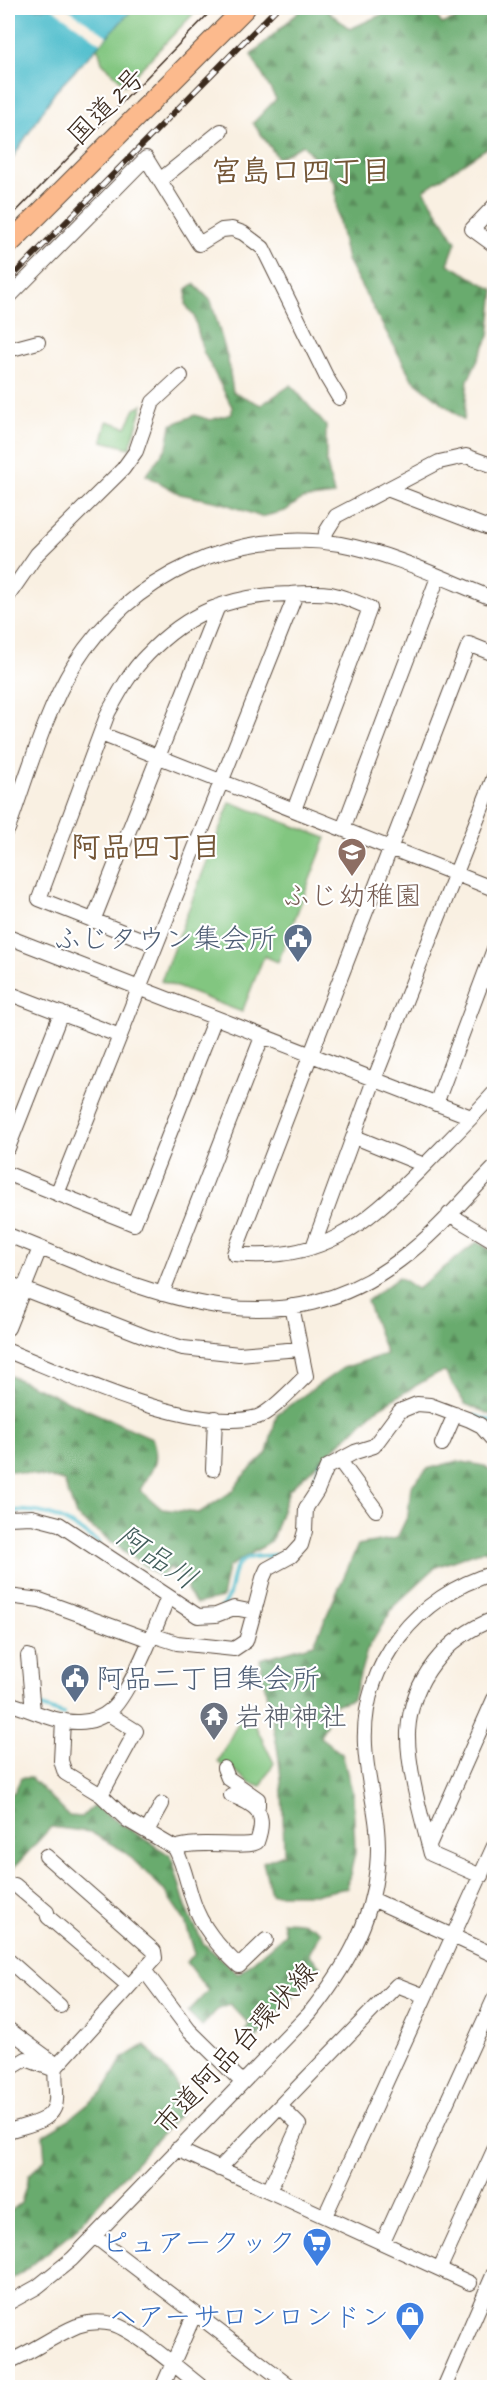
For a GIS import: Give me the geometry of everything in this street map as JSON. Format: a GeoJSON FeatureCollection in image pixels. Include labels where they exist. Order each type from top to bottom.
{"type":"FeatureCollection","features":[{"type":"Feature","properties":{"kind":"highway","name":"国道2号"},"geometry":{"type":"LineString","coordinates":[[8,246],[244,8]]}},
{"type":"Feature","properties":{"kind":"street"},"geometry":{"type":"LineString","coordinates":[[160,180],[221,130]]}},
{"type":"Feature","properties":{"kind":"street"},"geometry":{"type":"LineString","coordinates":[[8,298],[147,158],[199,244],[222,230],[232,229],[243,233],[263,248],[339,398]]}},
{"type":"Feature","properties":{"kind":"street"},"geometry":{"type":"LineString","coordinates":[[495,206],[472,229],[495,245]]}},
{"type":"Feature","properties":{"kind":"street"},"geometry":{"type":"LineString","coordinates":[[8,351],[38,342]]}},
{"type":"Feature","properties":{"kind":"street"},"geometry":{"type":"LineString","coordinates":[[8,596],[37,554],[123,468],[136,451],[153,402],[181,376]]}},
{"type":"Feature","properties":{"kind":"street"},"geometry":{"type":"LineString","coordinates":[[325,542],[326,532],[336,516],[439,462],[466,456],[495,466]]}},
{"type":"Feature","properties":{"kind":"street"},"geometry":{"type":"LineString","coordinates":[[387,489],[495,530]]}},
{"type":"Feature","properties":{"kind":"street"},"geometry":{"type":"LineString","coordinates":[[8,829],[60,690],[90,642],[129,602],[175,571],[227,550],[283,541],[325,542],[366,550],[495,599]]}},
{"type":"Feature","properties":{"kind":"street"},"geometry":{"type":"LineString","coordinates":[[343,830],[438,577]]}},
{"type":"Feature","properties":{"kind":"street"},"geometry":{"type":"LineString","coordinates":[[57,1194],[296,594]]}},
{"type":"Feature","properties":{"kind":"street"},"geometry":{"type":"LineString","coordinates":[[156,945],[39,899],[108,713],[124,684],[145,656],[198,615],[254,595],[331,594],[370,608],[294,810]]}},
{"type":"Feature","properties":{"kind":"street"},"geometry":{"type":"LineString","coordinates":[[93,921],[218,606]]}},
{"type":"Feature","properties":{"kind":"street"},"geometry":{"type":"LineString","coordinates":[[495,654],[469,644],[233,1253],[267,1256],[313,1247],[342,1235],[370,1217],[495,1094]]}},
{"type":"Feature","properties":{"kind":"street"},"geometry":{"type":"LineString","coordinates":[[101,735],[495,889]]}},
{"type":"Feature","properties":{"kind":"street"},"geometry":{"type":"LineString","coordinates":[[313,1247],[374,1080],[495,777]]}},
{"type":"Feature","properties":{"kind":"street"},"geometry":{"type":"LineString","coordinates":[[8,937],[471,1117]]}},
{"type":"Feature","properties":{"kind":"street"},"geometry":{"type":"LineString","coordinates":[[436,1104],[495,949]]}},
{"type":"Feature","properties":{"kind":"street"},"geometry":{"type":"LineString","coordinates":[[8,993],[120,1036]]}},
{"type":"Feature","properties":{"kind":"street"},"geometry":{"type":"LineString","coordinates":[[8,1148],[61,1013]]}},
{"type":"Feature","properties":{"kind":"street"},"geometry":{"type":"LineString","coordinates":[[8,1174],[134,1224],[215,1018]]}},
{"type":"Feature","properties":{"kind":"street"},"geometry":{"type":"LineString","coordinates":[[162,1293],[262,1037]]}},
{"type":"Feature","properties":{"kind":"street"},"geometry":{"type":"LineString","coordinates":[[355,1137],[424,1165]]}},
{"type":"Feature","properties":{"kind":"street"},"geometry":{"type":"LineString","coordinates":[[8,1235],[180,1300],[218,1307],[256,1309],[292,1306],[331,1296],[382,1272],[413,1250],[495,1168]]}},
{"type":"Feature","properties":{"kind":"street"},"geometry":{"type":"LineString","coordinates":[[449,1214],[495,1240]]}},
{"type":"Feature","properties":{"kind":"street"},"geometry":{"type":"LineString","coordinates":[[8,1329],[40,1248]]}},
{"type":"Feature","properties":{"kind":"street"},"geometry":{"type":"LineString","coordinates":[[8,1283],[147,1337],[183,1348],[239,1354],[300,1349]]}},
{"type":"Feature","properties":{"kind":"street"},"geometry":{"type":"LineString","coordinates":[[8,1351],[154,1407],[196,1417],[258,1417],[306,1376],[292,1306]]}},
{"type":"Feature","properties":{"kind":"street"},"geometry":{"type":"LineString","coordinates":[[8,1596],[40,1600],[151,1637],[177,1643],[234,1649],[246,1641],[265,1573],[271,1565],[291,1556],[301,1545],[305,1531],[306,1508],[317,1491],[327,1467],[376,1444],[400,1411],[411,1405],[424,1404],[454,1414],[480,1425],[492,1439]]}},
{"type":"Feature","properties":{"kind":"street"},"geometry":{"type":"LineString","coordinates":[[442,1444],[454,1414]]}},
{"type":"Feature","properties":{"kind":"street"},"geometry":{"type":"LineString","coordinates":[[213,1469],[215,1418]]}},
{"type":"Feature","properties":{"kind":"street"},"geometry":{"type":"LineString","coordinates":[[340,1461],[375,1511]]}},
{"type":"Feature","properties":{"kind":"street"},"geometry":{"type":"LineString","coordinates":[[8,1518],[32,1516],[59,1524],[198,1616],[216,1615],[234,1608],[254,1612]]}},
{"type":"Feature","properties":{"kind":"street","name":"市道阿品台環状線"},"geometry":{"type":"LineString","coordinates":[[8,2303],[49,2278],[72,2259],[309,2014],[327,1992],[356,1943],[372,1899],[377,1867],[378,1835],[365,1745],[367,1711],[375,1679],[400,1635],[423,1610],[457,1587],[495,1573]]}},
{"type":"Feature","properties":{"kind":"street"},"geometry":{"type":"LineString","coordinates":[[8,1703],[32,1706],[63,1720],[89,1721],[107,1713],[123,1694],[168,1597]]}},
{"type":"Feature","properties":{"kind":"street"},"geometry":{"type":"LineString","coordinates":[[481,1876],[431,1854],[409,1749],[410,1718],[413,1702],[426,1674],[445,1649],[470,1630],[495,1619]]}},
{"type":"Feature","properties":{"kind":"street"},"geometry":{"type":"LineString","coordinates":[[28,1656],[32,1706]]}},
{"type":"Feature","properties":{"kind":"street"},"geometry":{"type":"LineString","coordinates":[[429,1845],[495,1699]]}},
{"type":"Feature","properties":{"kind":"street"},"geometry":{"type":"LineString","coordinates":[[101,1795],[136,1731],[107,1713]]}},
{"type":"Feature","properties":{"kind":"street"},"geometry":{"type":"LineString","coordinates":[[63,1720],[62,1767],[70,1776],[101,1795],[125,1818],[175,1848],[187,1875],[195,1906],[220,1948],[239,1966],[266,1940]]}},
{"type":"Feature","properties":{"kind":"street"},"geometry":{"type":"LineString","coordinates":[[175,1848],[188,1844],[254,1844],[259,1837],[261,1822],[257,1808],[258,1798],[228,1778],[224,1768]]}},
{"type":"Feature","properties":{"kind":"street"},"geometry":{"type":"LineString","coordinates":[[231,1795],[257,1808]]}},
{"type":"Feature","properties":{"kind":"street"},"geometry":{"type":"LineString","coordinates":[[147,1831],[162,1804]]}},
{"type":"Feature","properties":{"kind":"street"},"geometry":{"type":"LineString","coordinates":[[325,2216],[495,1846]]}},
{"type":"Feature","properties":{"kind":"street"},"geometry":{"type":"LineString","coordinates":[[8,2131],[50,2115],[55,2108],[56,2068],[155,1958],[154,1951],[46,1856]]}},
{"type":"Feature","properties":{"kind":"street"},"geometry":{"type":"LineString","coordinates":[[15,1886],[129,1986]]}},
{"type":"Feature","properties":{"kind":"street"},"geometry":{"type":"LineString","coordinates":[[372,1899],[495,1955]]}},
{"type":"Feature","properties":{"kind":"street"},"geometry":{"type":"LineString","coordinates":[[8,1960],[60,2006]]}},
{"type":"Feature","properties":{"kind":"street"},"geometry":{"type":"LineString","coordinates":[[144,1970],[187,2027],[242,2082]]}},
{"type":"Feature","properties":{"kind":"street"},"geometry":{"type":"LineString","coordinates":[[219,2169],[397,1985],[425,1996]]}},
{"type":"Feature","properties":{"kind":"street"},"geometry":{"type":"LineString","coordinates":[[383,2242],[489,2026],[495,1999]]}},
{"type":"Feature","properties":{"kind":"street"},"geometry":{"type":"LineString","coordinates":[[8,2029],[56,2068]]}},
{"type":"Feature","properties":{"kind":"street"},"geometry":{"type":"LineString","coordinates":[[8,2070],[26,2059],[56,2068]]}},
{"type":"Feature","properties":{"kind":"street"},"geometry":{"type":"LineString","coordinates":[[269,2191],[299,2125],[280,2106]]}},
{"type":"Feature","properties":{"kind":"street"},"geometry":{"type":"LineString","coordinates":[[177,2150],[470,2283]]}},
{"type":"Feature","properties":{"kind":"street"},"geometry":{"type":"LineString","coordinates":[[440,2268],[495,2150]]}},
{"type":"Feature","properties":{"kind":"street"},"geometry":{"type":"LineString","coordinates":[[94,2235],[293,2388]]}},
{"type":"Feature","properties":{"kind":"street"},"geometry":{"type":"LineString","coordinates":[[444,2388],[495,2273]]}},
{"type":"Feature","properties":{"kind":"street"},"geometry":{"type":"LineString","coordinates":[[162,2388],[195,2313]]}},
{"type":"Feature","properties":{"kind":"street"},"geometry":{"type":"LineString","coordinates":[[8,2362],[76,2327],[104,2322],[130,2332],[172,2364],[186,2382],[203,2388]]}},
{"type":"Feature","properties":{"kind":"green space"},"geometry":{"type":"Polygon","coordinates":[[[52,8],[199,8],[125,85],[102,62],[96,48],[101,43],[52,8]]]}},
{"type":"Feature","properties":{"kind":"green space"},"geometry":{"type":"Polygon","coordinates":[[[303,8],[324,8],[350,29],[385,13],[387,8],[431,8],[442,24],[484,8],[494,8],[494,143],[424,190],[456,242],[448,264],[494,290],[489,336],[468,380],[464,420],[412,379],[347,260],[337,213],[335,182],[303,145],[278,158],[253,123],[276,99],[251,55],[303,8]]]}},
{"type":"Feature","properties":{"kind":"green space"},"geometry":{"type":"Polygon","coordinates":[[[194,284],[211,301],[228,360],[233,392],[261,405],[291,385],[326,426],[326,460],[334,495],[302,499],[285,511],[261,517],[223,503],[180,494],[146,475],[167,447],[171,425],[195,415],[210,420],[232,414],[232,407],[203,351],[194,316],[186,305],[187,289],[194,284]]]}},
{"type":"Feature","properties":{"kind":"green space"},"geometry":{"type":"Polygon","coordinates":[[[143,405],[130,448],[102,441],[107,421],[126,427],[135,409],[143,405]]]}},
{"type":"Feature","properties":{"kind":"green space"},"geometry":{"type":"Polygon","coordinates":[[[230,802],[326,838],[278,962],[264,956],[242,1012],[161,981],[230,802]]]}},
{"type":"Feature","properties":{"kind":"green space"},"geometry":{"type":"Polygon","coordinates":[[[477,1242],[494,1252],[494,1416],[465,1404],[445,1372],[434,1375],[378,1408],[289,1490],[271,1542],[228,1567],[222,1598],[196,1604],[187,1590],[187,1580],[169,1567],[161,1578],[76,1516],[64,1481],[8,1470],[8,1375],[152,1438],[156,1454],[154,1465],[140,1490],[162,1509],[199,1513],[233,1491],[242,1477],[267,1453],[277,1414],[343,1368],[386,1354],[367,1301],[399,1277],[417,1289],[477,1242]]]}},
{"type":"Feature","properties":{"kind":"green space"},"geometry":{"type":"Polygon","coordinates":[[[457,1461],[484,1466],[494,1474],[494,1550],[477,1552],[436,1567],[394,1606],[367,1650],[353,1699],[335,1705],[320,1737],[342,1754],[353,1794],[355,1853],[347,1888],[317,1894],[271,1894],[263,1862],[284,1854],[282,1800],[277,1746],[260,1659],[314,1644],[358,1545],[397,1538],[408,1515],[411,1486],[427,1469],[457,1461]]]}},
{"type":"Feature","properties":{"kind":"green space"},"geometry":{"type":"Polygon","coordinates":[[[239,1721],[255,1725],[274,1763],[261,1786],[251,1784],[231,1768],[224,1768],[218,1761],[239,1721]]]}},
{"type":"Feature","properties":{"kind":"green space"},"geometry":{"type":"Polygon","coordinates":[[[21,1778],[31,1778],[69,1816],[82,1817],[93,1806],[171,1856],[186,1907],[203,1943],[238,1974],[285,1934],[282,1921],[303,1923],[321,1932],[309,1954],[320,1966],[252,2043],[245,2031],[249,2024],[230,2004],[217,2010],[202,2026],[188,2012],[208,1991],[186,1962],[195,1954],[185,1921],[163,1889],[124,1851],[90,1832],[51,1827],[8,1874],[8,1796],[15,1791],[21,1778]]]}},
{"type":"Feature","properties":{"kind":"green space"},"geometry":{"type":"Polygon","coordinates":[[[145,2045],[174,2079],[183,2110],[74,2231],[23,2272],[8,2280],[8,2213],[21,2203],[29,2175],[45,2160],[43,2135],[71,2118],[103,2092],[122,2059],[145,2045]]]}},
{"type":"Feature","properties":{"kind":"water"},"geometry":{"type":"Polygon","coordinates":[[[8,8],[134,8],[55,92],[8,165],[8,8]]]}},
{"type":"Feature","properties":{"kind":"pier"},"geometry":{"type":"Polygon","coordinates":[[[52,8],[67,8],[107,36],[101,43],[52,8]]]}},
{"type":"Feature","properties":{"kind":"waterway","name":"阿品川"},"geometry":{"type":"LineString","coordinates":[[475,1416],[494,1422]]}},
{"type":"Feature","properties":{"kind":"waterway","name":"阿品川"},"geometry":{"type":"LineString","coordinates":[[315,1478],[321,1463],[337,1454]]}},
{"type":"Feature","properties":{"kind":"waterway","name":"阿品川"},"geometry":{"type":"LineString","coordinates":[[299,1522],[299,1506],[308,1493]]}},
{"type":"Feature","properties":{"kind":"waterway","name":"阿品川"},"geometry":{"type":"LineString","coordinates":[[8,1512],[33,1511],[56,1517],[78,1528],[99,1543]]}},
{"type":"Feature","properties":{"kind":"waterway","name":"阿品川"},"geometry":{"type":"LineString","coordinates":[[222,1607],[229,1595],[233,1574],[240,1563],[255,1556],[274,1556],[283,1553]]}},
{"type":"Feature","properties":{"kind":"waterway"},"geometry":{"type":"LineString","coordinates":[[42,1707],[63,1714]]}},
{"type":"Feature","properties":{"kind":"tram line"},"geometry":{"type":"LineString","coordinates":[[8,220],[214,8]]}},
{"type":"Feature","properties":{"kind":"railway"},"geometry":{"type":"LineString","coordinates":[[8,281],[277,8]]}},
{"type":"Feature","properties":{"kind":"place","name":"ふじ幼稚園"},"geometry":{"type":"Point","coordinates":[352,878]}},
{"type":"Feature","properties":{"kind":"place","name":"ふじタウン集会所"},"geometry":{"type":"Point","coordinates":[298,964]}},
{"type":"Feature","properties":{"kind":"place","name":"阿品二丁目集会所"},"geometry":{"type":"Point","coordinates":[75,1704]}},
{"type":"Feature","properties":{"kind":"place","name":"岩神神社"},"geometry":{"type":"Point","coordinates":[214,1742]}},
{"type":"Feature","properties":{"kind":"place","name":"ピュアークック"},"geometry":{"type":"Point","coordinates":[317,2268]}},
{"type":"Feature","properties":{"kind":"place","name":"ヘアーサロンロンドン"},"geometry":{"type":"Point","coordinates":[410,2342]}},
{"type":"Feature","properties":{"kind":"district","name":"宮島口四丁目"},"geometry":{"type":"Point","coordinates":[301,171]}},
{"type":"Feature","properties":{"kind":"district","name":"阿品四丁目"},"geometry":{"type":"Point","coordinates":[146,847]}}]}
